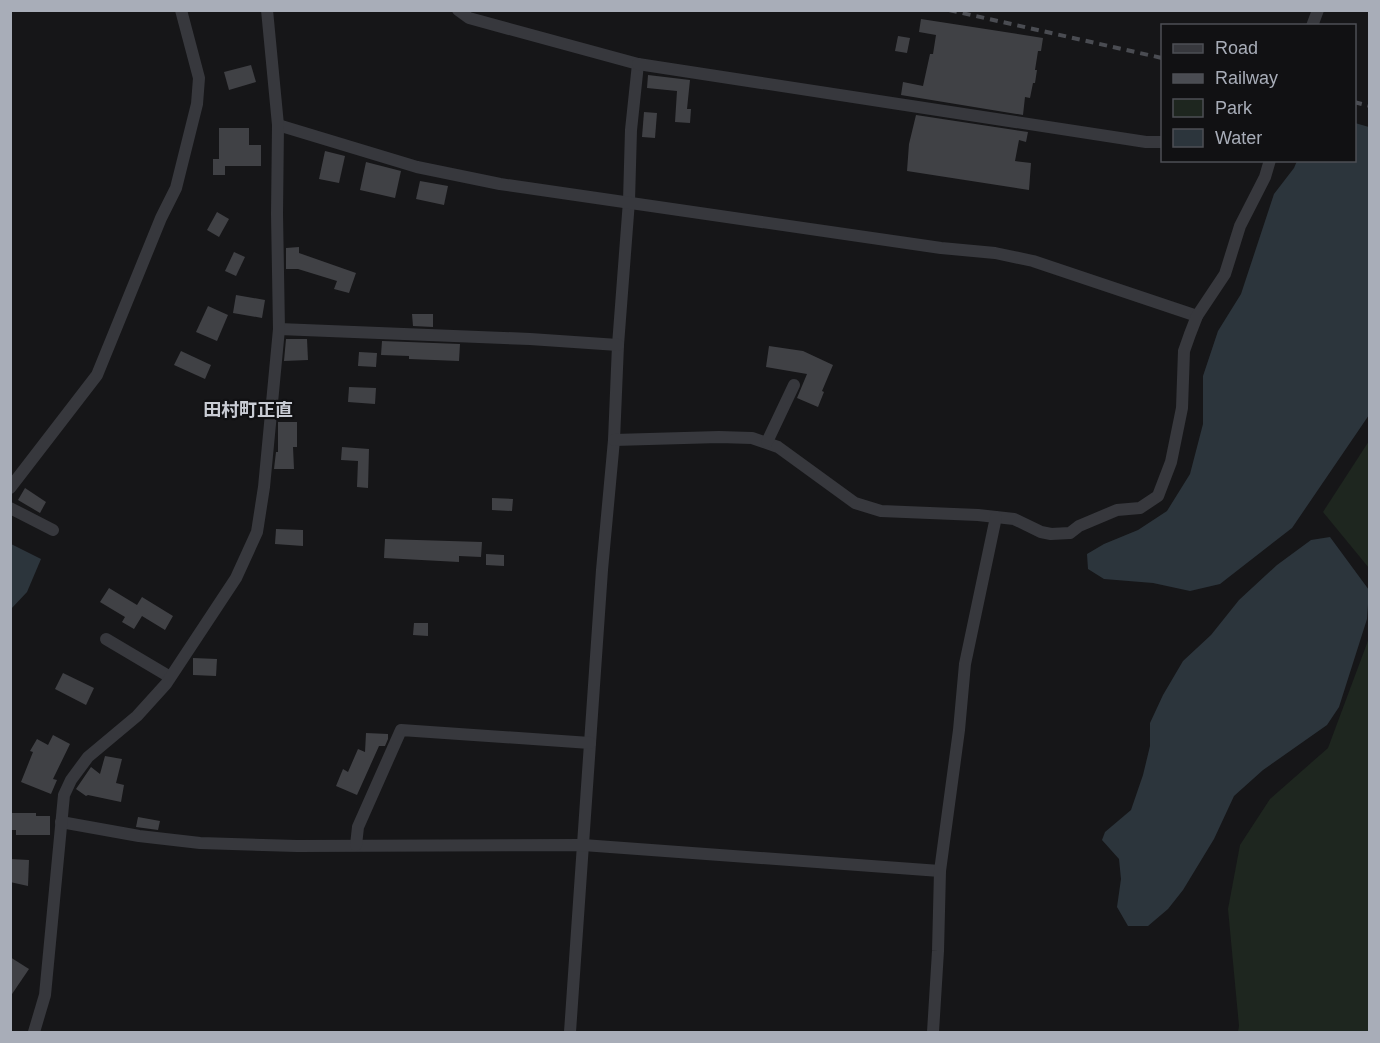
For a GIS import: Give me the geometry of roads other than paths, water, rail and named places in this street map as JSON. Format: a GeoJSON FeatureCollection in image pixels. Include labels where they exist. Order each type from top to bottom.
{"type":"FeatureCollection","features":[{"type":"Feature","properties":{"kind":"street"},"geometry":{"type":"LineString","coordinates":[[10,488],[97,375],[161,218],[176,188],[197,104],[199,86],[196,62],[181,10]]}},
{"type":"Feature","properties":{"kind":"street"},"geometry":{"type":"LineString","coordinates":[[34,1032],[45,994],[64,795],[71,780],[88,757],[148,706],[170,677],[236,578],[257,532],[264,487],[279,329],[278,125],[267,10]]}},
{"type":"Feature","properties":{"kind":"street"},"geometry":{"type":"LineString","coordinates":[[458,10],[469,18],[638,64],[1146,142],[1161,142]]}},
{"type":"Feature","properties":{"kind":"street"},"geometry":{"type":"LineString","coordinates":[[570,1032],[614,440],[618,345],[629,201],[631,130],[638,64]]}},
{"type":"Feature","properties":{"kind":"street"},"geometry":{"type":"LineString","coordinates":[[278,125],[417,166],[500,184],[941,248],[995,252],[1033,261],[1197,316]]}},
{"type":"Feature","properties":{"kind":"street"},"geometry":{"type":"LineString","coordinates":[[614,440],[752,438],[778,447],[855,503],[881,511],[1014,519],[1041,532],[1070,533],[1079,526],[1117,510],[1140,508],[1158,496],[1171,462],[1182,408],[1184,351],[1197,316],[1225,274],[1240,226],[1265,177],[1269,162]]}},
{"type":"Feature","properties":{"kind":"street"},"geometry":{"type":"LineString","coordinates":[[279,329],[530,339],[618,345]]}},
{"type":"Feature","properties":{"kind":"street"},"geometry":{"type":"LineString","coordinates":[[767,442],[794,385]]}},
{"type":"Feature","properties":{"kind":"street"},"geometry":{"type":"LineString","coordinates":[[10,508],[53,530]]}},
{"type":"Feature","properties":{"kind":"street"},"geometry":{"type":"LineString","coordinates":[[933,1032],[940,871],[959,730],[964,664],[996,517]]}},
{"type":"Feature","properties":{"kind":"street"},"geometry":{"type":"LineString","coordinates":[[106,639],[170,677]]}},
{"type":"Feature","properties":{"kind":"street"},"geometry":{"type":"LineString","coordinates":[[356,845],[358,827],[401,730],[590,743]]}},
{"type":"Feature","properties":{"kind":"street"},"geometry":{"type":"LineString","coordinates":[[60,822],[139,836],[200,843],[583,845],[940,871]]}},
{"type":"Feature","properties":{"kind":"water"},"geometry":{"type":"Polygon","coordinates":[[[1356,123],[1369,127],[1369,415],[1292,528],[1220,584],[1190,591],[1153,583],[1104,579],[1088,569],[1087,554],[1104,544],[1138,530],[1167,511],[1190,474],[1203,424],[1203,376],[1218,331],[1241,294],[1274,194],[1297,162],[1356,162],[1356,123]]]}},
{"type":"Feature","properties":{"kind":"water"},"geometry":{"type":"Polygon","coordinates":[[[1330,537],[1369,590],[1367,619],[1339,707],[1327,725],[1263,770],[1234,796],[1214,839],[1183,890],[1168,909],[1148,926],[1128,926],[1117,907],[1121,879],[1119,859],[1102,840],[1105,832],[1131,810],[1150,746],[1150,723],[1163,695],[1183,661],[1211,635],[1239,600],[1277,565],[1311,540],[1330,537]]]}},
{"type":"Feature","properties":{"kind":"water"},"geometry":{"type":"Polygon","coordinates":[[[11,544],[41,559],[27,592],[11,609],[11,544]]]}},
{"type":"Feature","properties":{"kind":"railway"},"geometry":{"type":"LineString","coordinates":[[949,10],[1161,58]]}},
{"type":"Feature","properties":{"kind":"railway"},"geometry":{"type":"LineString","coordinates":[[1356,102],[1370,106]]}},
{"type":"Feature","properties":{"kind":"district","name":"田村町正直"},"geometry":{"type":"Point","coordinates":[248,410]}}]}
